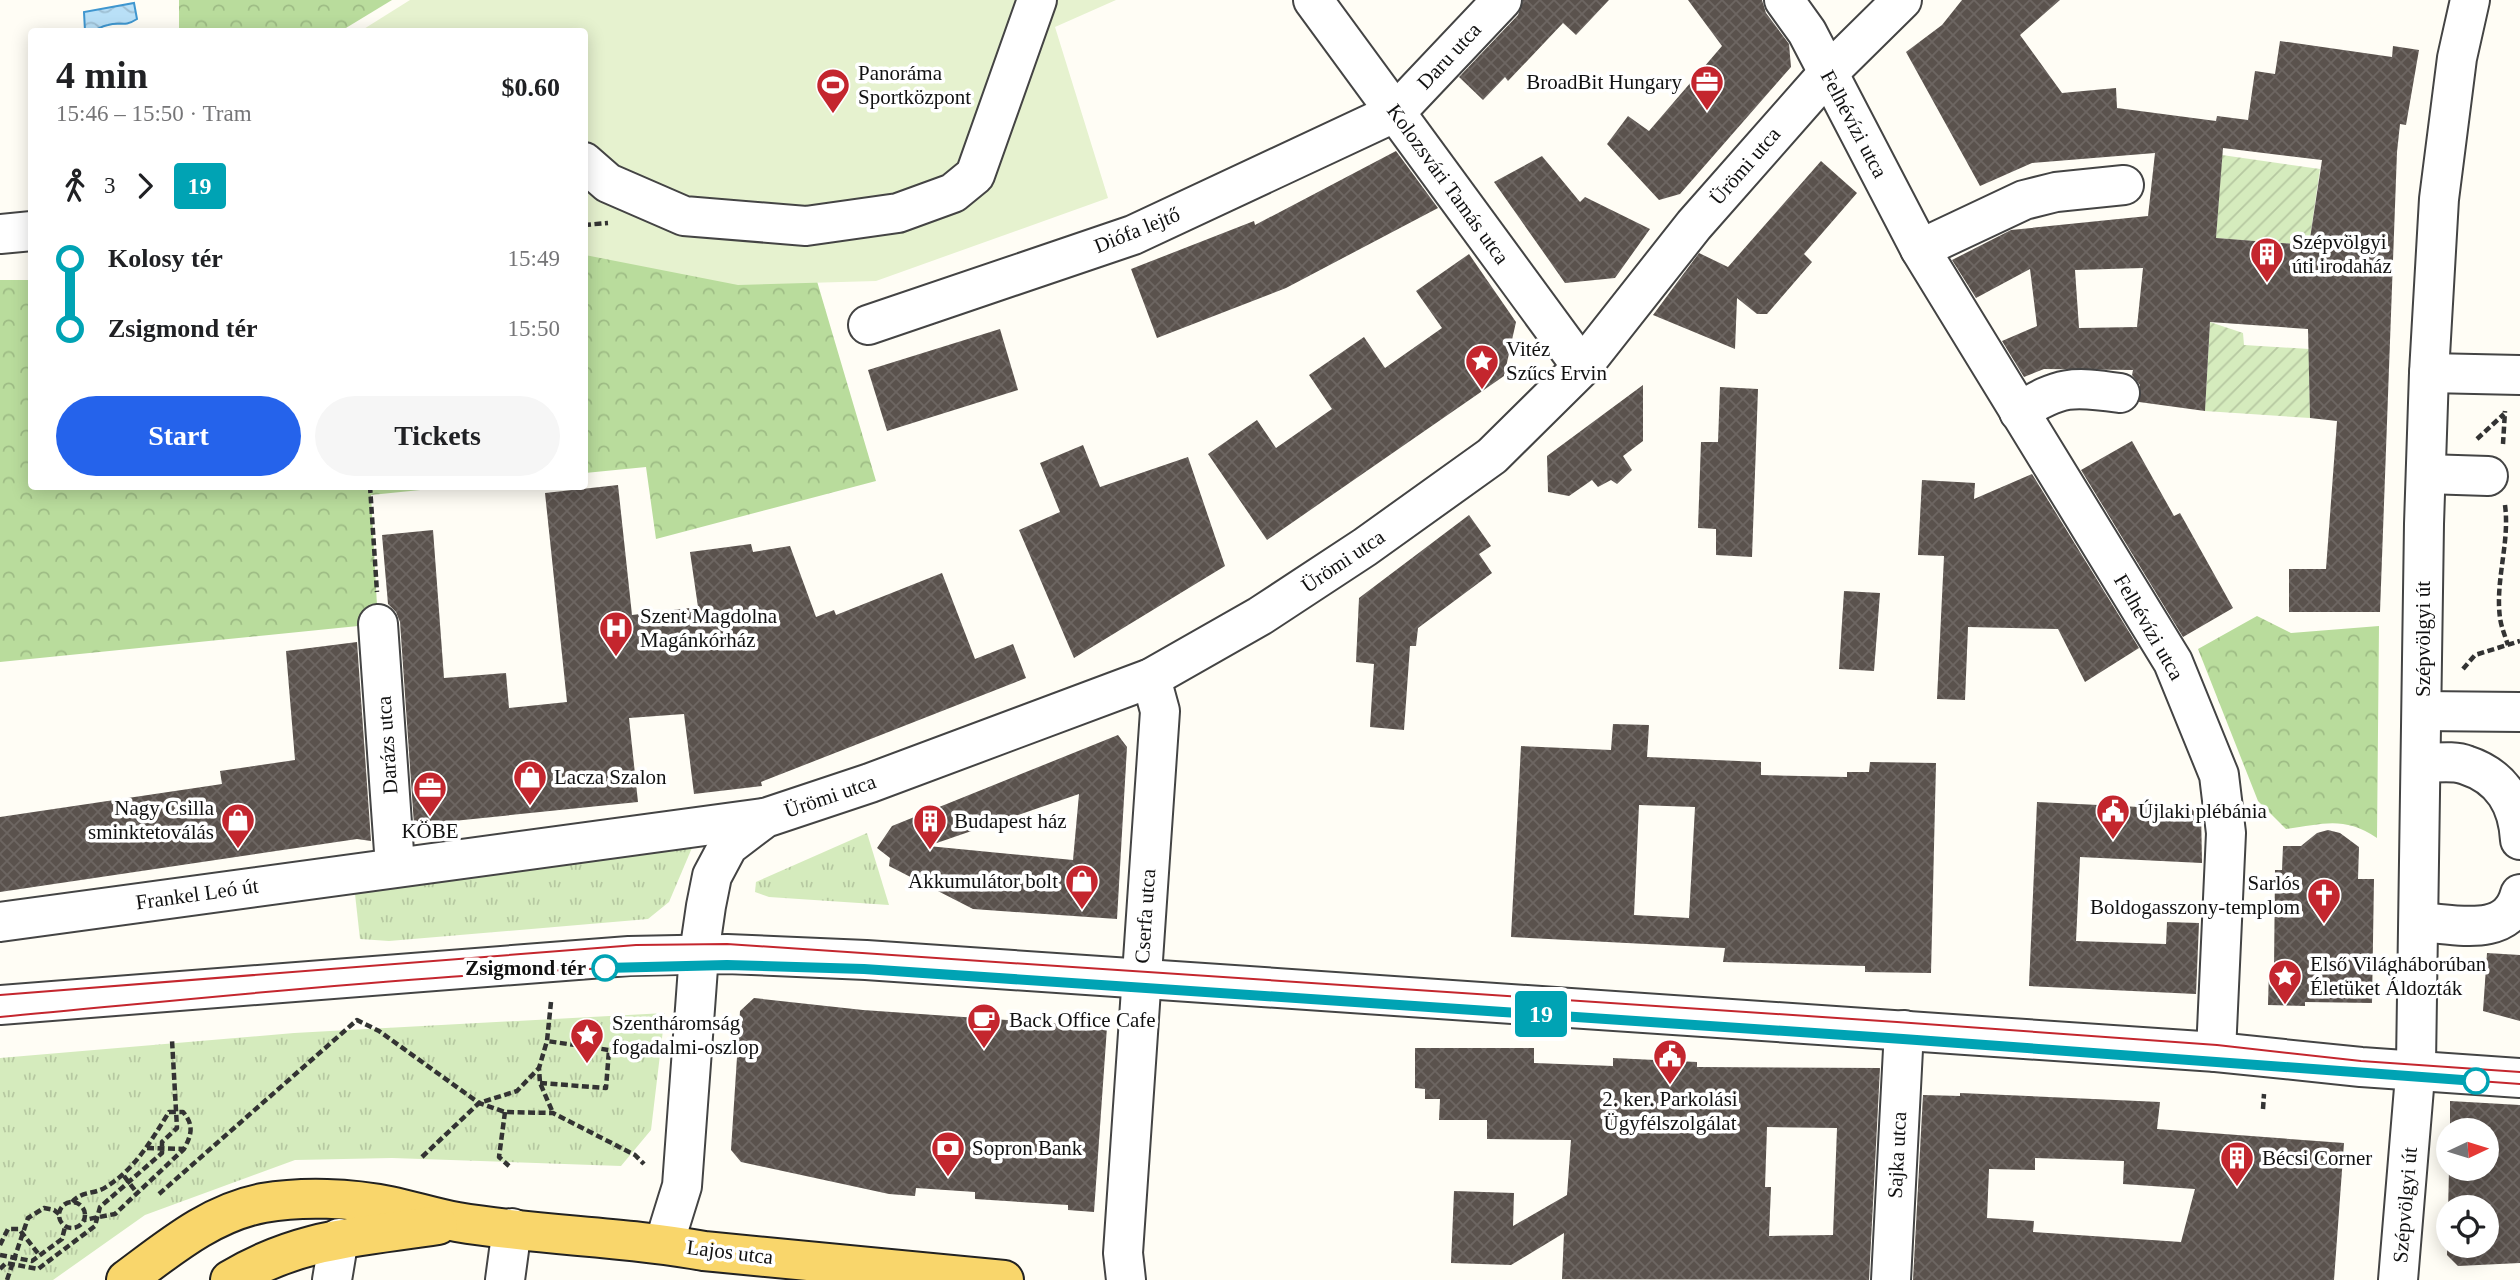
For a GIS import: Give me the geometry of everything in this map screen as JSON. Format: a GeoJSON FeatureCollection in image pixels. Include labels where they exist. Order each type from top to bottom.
{"type":"FeatureCollection","features":[{"type":"Feature","properties":{"kind":"main road"},"geometry":{"type":"LineString","coordinates":[[126,1280],[183,1237],[223,1215],[263,1203],[316,1199],[387,1205],[457,1222]]}},
{"type":"Feature","properties":{"kind":"main road","name":"Lajos utca"},"geometry":{"type":"LineString","coordinates":[[457,1222],[664,1244],[704,1251],[1004,1280]]}},
{"type":"Feature","properties":{"kind":"main road"},"geometry":{"type":"LineString","coordinates":[[230,1280],[263,1260],[339,1238],[457,1222]]}},
{"type":"Feature","properties":{"kind":"street"},"geometry":{"type":"LineString","coordinates":[[588,166],[608,183],[684,216],[807,226],[898,213],[953,193],[975,175],[1037,0]]}},
{"type":"Feature","properties":{"kind":"street","name":"Kolozsvári Tamás utca"},"geometry":{"type":"LineString","coordinates":[[1313,0],[1582,368]]}},
{"type":"Feature","properties":{"kind":"street","name":"Daru utca"},"geometry":{"type":"LineString","coordinates":[[1396,112],[1502,0]]}},
{"type":"Feature","properties":{"kind":"street","name":"Felhévízi utca"},"geometry":{"type":"LineString","coordinates":[[1784,0],[1807,32],[1920,249],[2173,662],[2219,775],[2226,833],[2216,1052]]}},
{"type":"Feature","properties":{"kind":"street","name":"Ürömi utca"},"geometry":{"type":"LineString","coordinates":[[699,954],[712,876],[728,846],[765,818],[870,783],[1152,678],[1260,616],[1492,456],[1582,368],[1693,225],[1828,74],[1902,0]]}},
{"type":"Feature","properties":{"kind":"street","name":"Szépvölgyi út"},"geometry":{"type":"LineString","coordinates":[[2398,1280],[2416,1069],[2429,373],[2439,199],[2457,58],[2470,0]]}},
{"type":"Feature","properties":{"kind":"street","name":"Diófa lejtő"},"geometry":{"type":"LineString","coordinates":[[868,325],[1133,235],[1396,112]]}},
{"type":"Feature","properties":{"kind":"street"},"geometry":{"type":"LineString","coordinates":[[1920,249],[2024,200],[2056,192],[2124,185]]}},
{"type":"Feature","properties":{"kind":"street"},"geometry":{"type":"LineString","coordinates":[[0,234],[28,230]]}},
{"type":"Feature","properties":{"kind":"street"},"geometry":{"type":"LineString","coordinates":[[2429,373],[2520,375]]}},
{"type":"Feature","properties":{"kind":"street"},"geometry":{"type":"LineString","coordinates":[[2019,412],[2056,391],[2082,389],[2120,393]]}},
{"type":"Feature","properties":{"kind":"street"},"geometry":{"type":"LineString","coordinates":[[2426,474],[2477,462]]}},
{"type":"Feature","properties":{"kind":"street","name":"Darázs utca"},"geometry":{"type":"LineString","coordinates":[[378,624],[395,866]]}},
{"type":"Feature","properties":{"kind":"street","name":"Cserfa utca"},"geometry":{"type":"LineString","coordinates":[[1126,1280],[1123,1253],[1160,711],[1152,678]]}},
{"type":"Feature","properties":{"kind":"street"},"geometry":{"type":"LineString","coordinates":[[2422,711],[2520,712]]}},
{"type":"Feature","properties":{"kind":"street"},"geometry":{"type":"LineString","coordinates":[[2422,763],[2465,764],[2487,775],[2505,791],[2519,814],[2520,840]]}},
{"type":"Feature","properties":{"kind":"street"},"geometry":{"type":"LineString","coordinates":[[395,866],[765,818]]}},
{"type":"Feature","properties":{"kind":"street","name":"Frankel Leó út"},"geometry":{"type":"LineString","coordinates":[[0,922],[395,866]]}},
{"type":"Feature","properties":{"kind":"street"},"geometry":{"type":"LineString","coordinates":[[2419,922],[2492,925],[2507,919],[2517,905],[2520,894]]}},
{"type":"Feature","properties":{"kind":"street"},"geometry":{"type":"LineString","coordinates":[[664,1244],[682,1186],[699,954]]}},
{"type":"Feature","properties":{"kind":"street"},"geometry":{"type":"LineString","coordinates":[[0,1004],[450,969],[699,954],[866,960],[1904,1030],[2216,1052],[2361,1067],[2520,1078]]}},
{"type":"Feature","properties":{"kind":"street","name":"Sajka utca"},"geometry":{"type":"LineString","coordinates":[[1891,1280],[1904,1030]]}},
{"type":"Feature","properties":{"kind":"street"},"geometry":{"type":"LineString","coordinates":[[505,1280],[512,1228]]}},
{"type":"Feature","properties":{"kind":"street"},"geometry":{"type":"LineString","coordinates":[[332,1280],[339,1238]]}},
{"type":"Feature","properties":{"kind":"path"},"geometry":{"type":"LineString","coordinates":[[2477,462],[2505,414]]}},
{"type":"Feature","properties":{"kind":"path"},"geometry":{"type":"LineString","coordinates":[[370,490],[378,624]]}},
{"type":"Feature","properties":{"kind":"path"},"geometry":{"type":"LineString","coordinates":[[2507,523],[2500,618],[2508,645]]}},
{"type":"Feature","properties":{"kind":"path"},"geometry":{"type":"LineString","coordinates":[[2463,668],[2475,655],[2520,641]]}},
{"type":"Feature","properties":{"kind":"path"},"geometry":{"type":"LineString","coordinates":[[551,1002],[547,1041],[539,1068],[540,1083],[553,1113]]}},
{"type":"Feature","properties":{"kind":"path"},"geometry":{"type":"LineString","coordinates":[[159,1194],[357,1020],[379,1031],[479,1103],[505,1112],[553,1113],[635,1155],[644,1164]]}},
{"type":"Feature","properties":{"kind":"path"},"geometry":{"type":"LineString","coordinates":[[0,1269],[6,1264],[38,1269],[95,1226],[100,1207],[162,1153],[162,1142],[177,1128],[172,1040]]}},
{"type":"Feature","properties":{"kind":"path"},"geometry":{"type":"LineString","coordinates":[[540,1083],[606,1088],[609,1050],[547,1041]]}},
{"type":"Feature","properties":{"kind":"path"},"geometry":{"type":"LineString","coordinates":[[422,1157],[479,1103],[517,1091],[539,1068]]}},
{"type":"Feature","properties":{"kind":"path"},"geometry":{"type":"LineString","coordinates":[[2263,1109],[2264,1094]]}},
{"type":"Feature","properties":{"kind":"path"},"geometry":{"type":"LineString","coordinates":[[175,1111],[183,1112],[191,1121],[192,1135],[184,1149],[115,1214],[84,1220],[73,1229],[65,1227],[59,1221],[61,1207],[91,1190],[100,1191],[124,1176],[169,1112],[175,1111]]}},
{"type":"Feature","properties":{"kind":"path"},"geometry":{"type":"LineString","coordinates":[[505,1112],[499,1157],[509,1166]]}},
{"type":"Feature","properties":{"kind":"path"},"geometry":{"type":"LineString","coordinates":[[146,1148],[184,1149]]}},
{"type":"Feature","properties":{"kind":"path"},"geometry":{"type":"LineString","coordinates":[[124,1176],[137,1193]]}},
{"type":"Feature","properties":{"kind":"path"},"geometry":{"type":"LineString","coordinates":[[78,1196],[79,1204],[91,1218]]}},
{"type":"Feature","properties":{"kind":"path"},"geometry":{"type":"LineString","coordinates":[[72,1202],[79,1204]]}},
{"type":"Feature","properties":{"kind":"path"},"geometry":{"type":"LineString","coordinates":[[7,1280],[28,1219],[44,1208],[59,1214]]}},
{"type":"Feature","properties":{"kind":"path"},"geometry":{"type":"LineString","coordinates":[[84,1220],[85,1214]]}},
{"type":"Feature","properties":{"kind":"path"},"geometry":{"type":"LineString","coordinates":[[0,1255],[32,1261],[62,1239],[65,1227]]}},
{"type":"Feature","properties":{"kind":"path"},"geometry":{"type":"LineString","coordinates":[[0,1245],[8,1230],[23,1231]]}},
{"type":"Feature","properties":{"kind":"path"},"geometry":{"type":"LineString","coordinates":[[23,1231],[40,1256]]}},
{"type":"Feature","properties":{"kind":"green space"},"geometry":{"type":"Polygon","coordinates":[[[179,0],[392,0],[346,28],[179,28],[179,0]]]}},
{"type":"Feature","properties":{"kind":"green space","name":"Panoráma Sportközpont"},"geometry":{"type":"Polygon","coordinates":[[[410,0],[1116,0],[1055,27],[1108,198],[876,281],[738,285],[588,256],[588,28],[365,28],[410,0]]]}},
{"type":"Feature","properties":{"kind":"green space"},"geometry":{"type":"Polygon","coordinates":[[[2222,155],[2320,169],[2309,245],[2216,238],[2222,155]]]}},
{"type":"Feature","properties":{"kind":"green space"},"geometry":{"type":"Polygon","coordinates":[[[588,242],[806,244],[876,481],[656,539],[646,467],[588,473],[588,242]]]}},
{"type":"Feature","properties":{"kind":"green space"},"geometry":{"type":"Polygon","coordinates":[[[0,280],[28,280],[28,490],[420,490],[371,495],[378,624],[0,662],[0,280]]]}},
{"type":"Feature","properties":{"kind":"green space"},"geometry":{"type":"Polygon","coordinates":[[[2210,322],[2243,333],[2244,345],[2309,349],[2310,418],[2205,411],[2210,322]]]}},
{"type":"Feature","properties":{"kind":"green space"},"geometry":{"type":"Polygon","coordinates":[[[2257,616],[2291,633],[2379,626],[2377,838],[2344,824],[2286,829],[2258,801],[2198,649],[2257,616]]]}},
{"type":"Feature","properties":{"kind":"green space"},"geometry":{"type":"Polygon","coordinates":[[[867,833],[889,905],[769,897],[755,892],[756,882],[867,833]]]}},
{"type":"Feature","properties":{"kind":"green space"},"geometry":{"type":"Polygon","coordinates":[[[697,836],[669,902],[648,919],[389,941],[360,939],[354,885],[697,836]]]}},
{"type":"Feature","properties":{"kind":"green space"},"geometry":{"type":"Polygon","coordinates":[[[665,1013],[651,1130],[621,1166],[392,1158],[295,1160],[145,1215],[53,1280],[0,1280],[0,1058],[294,1033],[665,1013]]]}},
{"type":"Feature","properties":{"kind":"water"},"geometry":{"type":"Polygon","coordinates":[[[134,3],[137,19],[100,28],[85,28],[84,12],[134,3]]]}},
{"type":"Feature","properties":{"kind":"building"},"geometry":{"type":"Polygon","coordinates":[[[1523,0],[1609,0],[1576,35],[1563,23],[1508,81],[1505,77],[1483,100],[1459,77],[1518,15],[1523,0]]]}},
{"type":"Feature","properties":{"kind":"building"},"geometry":{"type":"Polygon","coordinates":[[[1688,0],[1762,0],[1766,13],[1789,44],[1791,67],[1680,194],[1659,200],[1607,144],[1628,116],[1649,131],[1722,46],[1688,0]]]}},
{"type":"Feature","properties":{"kind":"building"},"geometry":{"type":"Polygon","coordinates":[[[1962,0],[2060,0],[2020,35],[2062,93],[2116,88],[2117,108],[2216,121],[2217,116],[2248,120],[2255,71],[2275,74],[2280,41],[2392,57],[2393,46],[2419,50],[2406,125],[2400,124],[2397,152],[2380,612],[2289,612],[2289,569],[2326,569],[2337,421],[2310,418],[2308,329],[2210,322],[2205,411],[2139,402],[2140,385],[2132,375],[2133,370],[2044,369],[2024,377],[2002,341],[2037,326],[2030,269],[1976,298],[1952,260],[2011,230],[2148,216],[2155,153],[2032,163],[1980,186],[1906,52],[1942,25],[1962,0]],[[2223,148],[2216,238],[2309,245],[2322,160],[2223,148]],[[2143,268],[2075,270],[2079,328],[2137,327],[2143,268]]]}},
{"type":"Feature","properties":{"kind":"building"},"geometry":{"type":"Polygon","coordinates":[[[1396,151],[1438,208],[1286,288],[1157,338],[1131,269],[1254,221],[1255,225],[1396,151]]]}},
{"type":"Feature","properties":{"kind":"building"},"geometry":{"type":"Polygon","coordinates":[[[1542,156],[1580,202],[1585,197],[1650,229],[1615,278],[1565,283],[1494,182],[1542,156]]]}},
{"type":"Feature","properties":{"kind":"building"},"geometry":{"type":"Polygon","coordinates":[[[1821,161],[1857,193],[1804,254],[1812,262],[1767,314],[1757,314],[1737,298],[1735,349],[1653,315],[1699,253],[1728,267],[1821,161]]]}},
{"type":"Feature","properties":{"kind":"building"},"geometry":{"type":"Polygon","coordinates":[[[1469,254],[1516,322],[1504,376],[1267,540],[1208,454],[1257,420],[1276,448],[1332,409],[1309,375],[1364,337],[1385,368],[1442,328],[1416,291],[1469,254]]]}},
{"type":"Feature","properties":{"kind":"building"},"geometry":{"type":"Polygon","coordinates":[[[1000,329],[1018,390],[887,431],[868,370],[1000,329]]]}},
{"type":"Feature","properties":{"kind":"building"},"geometry":{"type":"Polygon","coordinates":[[[1643,385],[1643,441],[1623,456],[1632,470],[1617,484],[1611,480],[1598,487],[1592,480],[1569,496],[1548,492],[1547,456],[1643,385]]]}},
{"type":"Feature","properties":{"kind":"building"},"geometry":{"type":"Polygon","coordinates":[[[1720,387],[1758,389],[1752,557],[1716,555],[1716,529],[1698,528],[1701,442],[1718,442],[1720,387]]]}},
{"type":"Feature","properties":{"kind":"building"},"geometry":{"type":"Polygon","coordinates":[[[2132,441],[2174,516],[2180,513],[2233,608],[2183,637],[2081,470],[2132,441]]]}},
{"type":"Feature","properties":{"kind":"building"},"geometry":{"type":"Polygon","coordinates":[[[1083,445],[1100,487],[1188,457],[1225,566],[1074,658],[1019,530],[1060,512],[1040,463],[1083,445]]]}},
{"type":"Feature","properties":{"kind":"building"},"geometry":{"type":"Polygon","coordinates":[[[2032,474],[2139,648],[2085,682],[2058,629],[1968,627],[1965,700],[1937,699],[1944,556],[1918,555],[1922,480],[1975,483],[1974,499],[2032,474]]]}},
{"type":"Feature","properties":{"kind":"building"},"geometry":{"type":"Polygon","coordinates":[[[618,485],[632,615],[698,607],[690,552],[751,544],[753,552],[790,546],[816,617],[834,610],[836,615],[942,573],[975,659],[1013,644],[1026,678],[761,782],[762,786],[694,794],[684,714],[629,718],[638,802],[414,825],[400,622],[396,612],[388,604],[382,535],[433,530],[444,678],[506,673],[509,708],[567,702],[545,493],[618,485]]]}},
{"type":"Feature","properties":{"kind":"building"},"geometry":{"type":"Polygon","coordinates":[[[1469,515],[1491,546],[1479,554],[1492,573],[1418,628],[1416,646],[1410,646],[1404,730],[1370,727],[1374,664],[1356,662],[1359,598],[1469,515]]]}},
{"type":"Feature","properties":{"kind":"building"},"geometry":{"type":"Polygon","coordinates":[[[1844,591],[1880,593],[1874,671],[1839,669],[1844,591]]]}},
{"type":"Feature","properties":{"kind":"building"},"geometry":{"type":"Polygon","coordinates":[[[357,642],[371,841],[357,839],[0,892],[0,817],[222,784],[220,771],[295,760],[286,651],[357,642]]]}},
{"type":"Feature","properties":{"kind":"building"},"geometry":{"type":"Polygon","coordinates":[[[1613,724],[1649,725],[1647,757],[1761,762],[1761,775],[1847,777],[1847,772],[1869,772],[1870,762],[1936,763],[1931,973],[1865,972],[1865,966],[1723,962],[1725,948],[1511,937],[1521,746],[1611,750],[1613,724]],[[1639,805],[1634,915],[1689,918],[1695,807],[1639,805]]]}},
{"type":"Feature","properties":{"kind":"building"},"geometry":{"type":"Polygon","coordinates":[[[1118,735],[1127,747],[1117,919],[973,909],[889,866],[890,858],[877,848],[892,826],[1118,735]],[[1079,794],[928,846],[1073,860],[1079,794]]]}},
{"type":"Feature","properties":{"kind":"building"},"geometry":{"type":"Polygon","coordinates":[[[2037,802],[2201,810],[2202,863],[2080,857],[2076,941],[2166,944],[2167,922],[2199,923],[2196,994],[2029,986],[2037,802]]]}},
{"type":"Feature","properties":{"kind":"building","name":"Sarlós Boldogasszony-templom"},"geometry":{"type":"Polygon","coordinates":[[[2328,830],[2340,833],[2359,847],[2358,879],[2374,879],[2372,1003],[2305,1002],[2305,1006],[2268,1005],[2269,970],[2274,970],[2275,870],[2282,870],[2283,846],[2301,846],[2317,833],[2328,830]]]}},
{"type":"Feature","properties":{"kind":"building"},"geometry":{"type":"Polygon","coordinates":[[[2487,953],[2520,955],[2520,1021],[2483,1011],[2487,953]]]}},
{"type":"Feature","properties":{"kind":"building"},"geometry":{"type":"Polygon","coordinates":[[[754,998],[863,1010],[1107,1027],[1094,1212],[1068,1210],[1068,1205],[975,1199],[975,1192],[916,1188],[915,1196],[889,1194],[741,1162],[731,1150],[740,1011],[754,998]]]}},
{"type":"Feature","properties":{"kind":"building"},"geometry":{"type":"Polygon","coordinates":[[[1415,1048],[1534,1048],[1534,1063],[1613,1066],[1613,1058],[1697,1062],[1697,1067],[1880,1068],[1869,1280],[1562,1279],[1564,1233],[1511,1265],[1451,1263],[1454,1191],[1514,1193],[1513,1226],[1567,1195],[1571,1140],[1487,1139],[1487,1120],[1439,1120],[1440,1099],[1425,1099],[1425,1089],[1415,1088],[1415,1048]],[[1767,1127],[1765,1187],[1771,1187],[1769,1236],[1833,1235],[1837,1128],[1767,1127]]]}},
{"type":"Feature","properties":{"kind":"building"},"geometry":{"type":"Polygon","coordinates":[[[1960,1093],[2160,1102],[2157,1129],[2344,1143],[2334,1280],[1913,1280],[1923,1095],[1960,1096],[1960,1093]],[[2035,1158],[2035,1170],[1989,1169],[1987,1218],[2034,1221],[2033,1232],[2181,1242],[2195,1189],[2123,1184],[2124,1161],[2035,1158]]]}},
{"type":"Feature","properties":{"kind":"building"},"geometry":{"type":"Polygon","coordinates":[[[2450,1101],[2520,1105],[2520,1263],[2458,1266],[2450,1258],[2499,1258],[2499,1195],[2448,1195],[2449,1181],[2499,1181],[2499,1118],[2450,1118],[2450,1101]]]}},
{"type":"Feature","properties":{"kind":"tram line"},"geometry":{"type":"LineString","coordinates":[[0,995],[636,945],[727,944],[1897,1022],[2217,1045],[2361,1061],[2520,1072]]}},
{"type":"Feature","properties":{"kind":"tram line"},"geometry":{"type":"LineString","coordinates":[[0,1017],[293,989],[489,974],[783,965],[1903,1039],[2520,1084]]}},
{"type":"Feature","properties":{"kind":"tram line","name":"19"},"geometry":{"type":"LineString","coordinates":[[605,968],[783,965],[864,969],[2216,1060],[2476,1081]]}},
{"type":"Feature","properties":{"kind":"place","name":"BroadBit Hungary"},"geometry":{"type":"Point","coordinates":[1707,112]}},
{"type":"Feature","properties":{"kind":"place","name":"Panoráma Sportközpont"},"geometry":{"type":"Point","coordinates":[833,115]}},
{"type":"Feature","properties":{"kind":"place","name":"Szépvölgyi úti irodaház"},"geometry":{"type":"Point","coordinates":[2267,284]}},
{"type":"Feature","properties":{"kind":"place","name":"Vitéz Szűcs Ervin"},"geometry":{"type":"Point","coordinates":[1482,391]}},
{"type":"Feature","properties":{"kind":"place","name":"Szent Magdolna Magánkórház"},"geometry":{"type":"Point","coordinates":[616,658]}},
{"type":"Feature","properties":{"kind":"place","name":"Lacza Szalon"},"geometry":{"type":"Point","coordinates":[530,807]}},
{"type":"Feature","properties":{"kind":"place","name":"KÖBE"},"geometry":{"type":"Point","coordinates":[430,818]}},
{"type":"Feature","properties":{"kind":"place","name":"Újlaki plébánia"},"geometry":{"type":"Point","coordinates":[2113,841]}},
{"type":"Feature","properties":{"kind":"place","name":"Nagy Csilla sminktetoválás"},"geometry":{"type":"Point","coordinates":[238,850]}},
{"type":"Feature","properties":{"kind":"place","name":"Budapest ház"},"geometry":{"type":"Point","coordinates":[930,851]}},
{"type":"Feature","properties":{"kind":"place","name":"Akkumulátor bolt"},"geometry":{"type":"Point","coordinates":[1082,911]}},
{"type":"Feature","properties":{"kind":"place","name":"Sarlós Boldogasszony-templom"},"geometry":{"type":"Point","coordinates":[2324,925]}},
{"type":"Feature","properties":{"kind":"place","name":"Zsigmond tér"},"geometry":{"type":"Point","coordinates":[605,968]}},
{"type":"Feature","properties":{"kind":"place","name":"Első Világháborúban Életüket Áldozták"},"geometry":{"type":"Point","coordinates":[2285,1006]}},
{"type":"Feature","properties":{"kind":"place","name":"Back Office Cafe"},"geometry":{"type":"Point","coordinates":[984,1050]}},
{"type":"Feature","properties":{"kind":"place","name":"Szentháromság fogadalmi-oszlop"},"geometry":{"type":"Point","coordinates":[587,1065]}},
{"type":"Feature","properties":{"kind":"place","name":"2. ker. Parkolási Ügyfélszolgálat"},"geometry":{"type":"Point","coordinates":[1670,1086]}},
{"type":"Feature","properties":{"kind":"place","name":"Sopron Bank"},"geometry":{"type":"Point","coordinates":[948,1178]}},
{"type":"Feature","properties":{"kind":"place","name":"Bécsi Corner"},"geometry":{"type":"Point","coordinates":[2237,1188]}}]}
